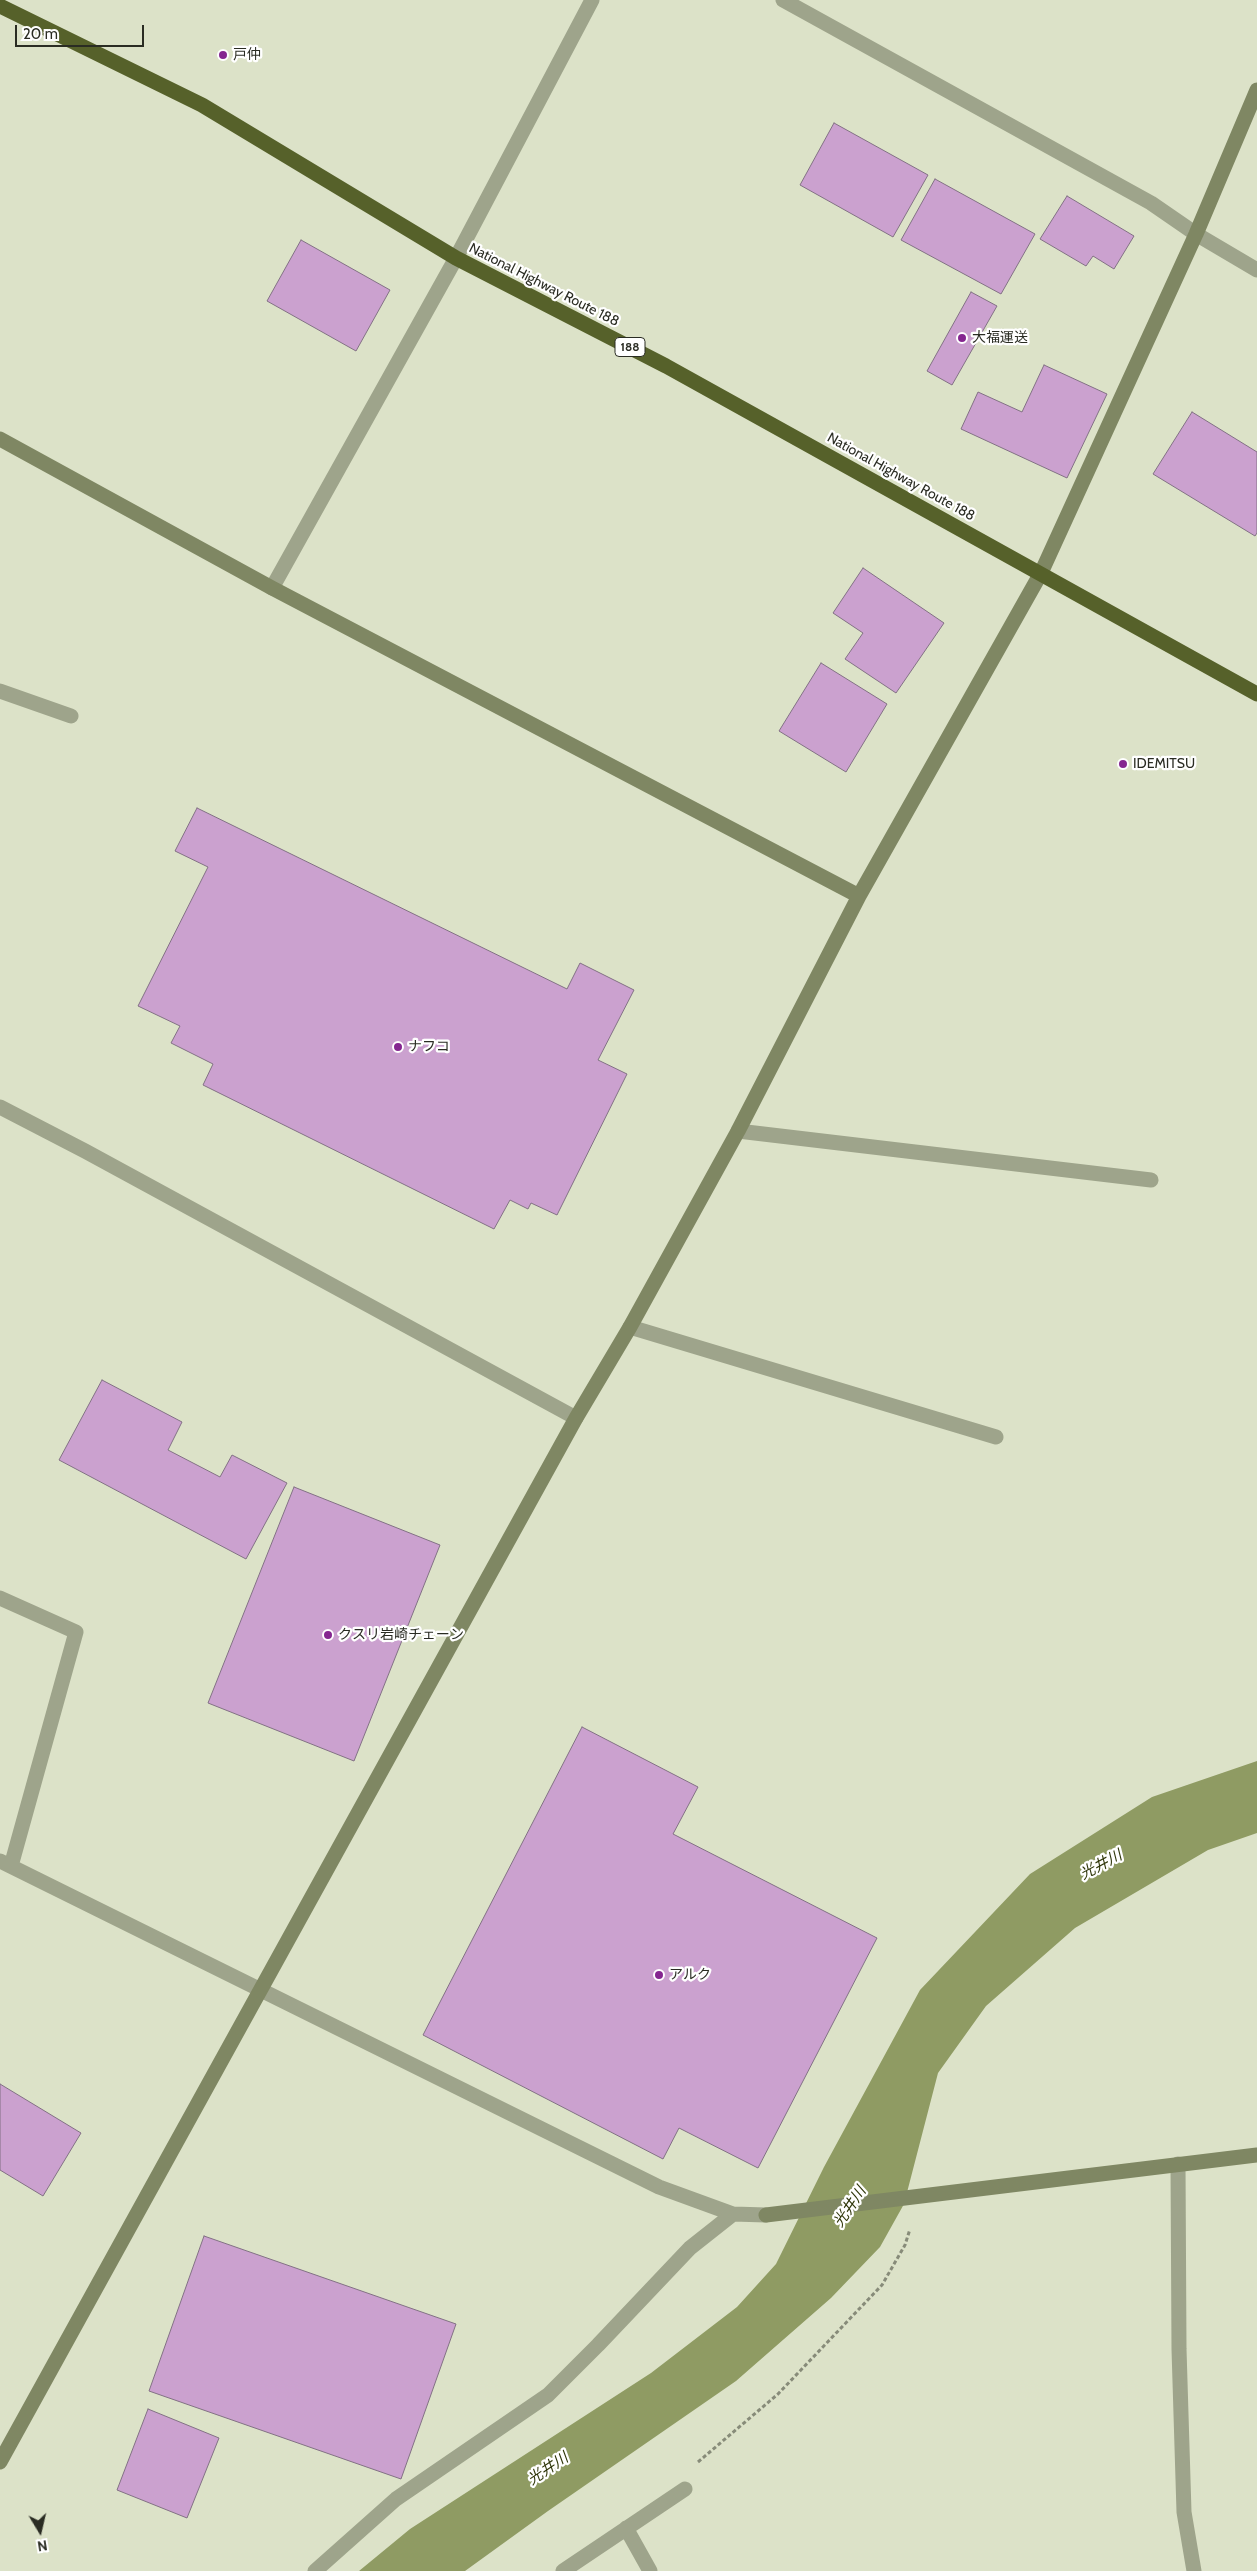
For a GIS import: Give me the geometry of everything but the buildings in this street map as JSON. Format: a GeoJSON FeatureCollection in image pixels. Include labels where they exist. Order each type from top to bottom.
{"type":"FeatureCollection","features":[{"type":"Feature","properties":{"kind":"highway","name":"National Highway Route 188"},"geometry":{"type":"LineString","coordinates":[[0,6],[202,105],[456,258],[666,366],[1257,694]]}},
{"type":"Feature","properties":{"kind":"street"},"geometry":{"type":"LineString","coordinates":[[272,588],[456,258],[592,0]]}},
{"type":"Feature","properties":{"kind":"street"},"geometry":{"type":"LineString","coordinates":[[783,0],[1152,203],[1196,234],[1257,270]]}},
{"type":"Feature","properties":{"kind":"street"},"geometry":{"type":"LineString","coordinates":[[0,2462],[576,1418],[630,1327],[738,1131],[859,896],[1041,573],[1196,234],[1257,90]]}},
{"type":"Feature","properties":{"kind":"street"},"geometry":{"type":"LineString","coordinates":[[0,439],[272,588],[859,896]]}},
{"type":"Feature","properties":{"kind":"street"},"geometry":{"type":"LineString","coordinates":[[0,691],[71,716]]}},
{"type":"Feature","properties":{"kind":"street"},"geometry":{"type":"LineString","coordinates":[[0,1107],[102,1160],[576,1418]]}},
{"type":"Feature","properties":{"kind":"street"},"geometry":{"type":"LineString","coordinates":[[738,1131],[1151,1180]]}},
{"type":"Feature","properties":{"kind":"street"},"geometry":{"type":"LineString","coordinates":[[630,1327],[996,1437]]}},
{"type":"Feature","properties":{"kind":"street"},"geometry":{"type":"LineString","coordinates":[[0,1598],[76,1632],[5,1863],[659,2188],[734,2214],[766,2215],[1257,2155]]}},
{"type":"Feature","properties":{"kind":"street"},"geometry":{"type":"LineString","coordinates":[[1178,2164],[1178,2349],[1184,2512],[1194,2571]]}},
{"type":"Feature","properties":{"kind":"street"},"geometry":{"type":"LineString","coordinates":[[315,2571],[396,2499],[548,2395],[690,2248],[734,2214]]}},
{"type":"Feature","properties":{"kind":"street"},"geometry":{"type":"LineString","coordinates":[[563,2571],[685,2489]]}},
{"type":"Feature","properties":{"kind":"street"},"geometry":{"type":"LineString","coordinates":[[626,2528],[650,2571]]}},
{"type":"Feature","properties":{"kind":"path"},"geometry":{"type":"LineString","coordinates":[[685,2489],[692,2466],[778,2394],[882,2284],[905,2245],[919,2197]]}},
{"type":"Feature","properties":{"kind":"water","name":"光井川"},"geometry":{"type":"Polygon","coordinates":[[[1257,1761],[1257,1833],[1208,1850],[1075,1928],[986,2006],[938,2073],[904,2204],[880,2247],[831,2298],[736,2381],[465,2571],[359,2571],[410,2529],[651,2373],[737,2307],[776,2264],[824,2167],[920,1990],[1030,1874],[1152,1797],[1257,1761]]]}},
{"type":"Feature","properties":{"kind":"place","name":"戸仲"},"geometry":{"type":"Point","coordinates":[223,55]}},
{"type":"Feature","properties":{"kind":"place","name":"大福運送"},"geometry":{"type":"Point","coordinates":[962,338]}},
{"type":"Feature","properties":{"kind":"place","name":"IDEMITSU"},"geometry":{"type":"Point","coordinates":[1123,764]}},
{"type":"Feature","properties":{"kind":"place","name":"ナフコ"},"geometry":{"type":"Point","coordinates":[398,1047]}},
{"type":"Feature","properties":{"kind":"place","name":"クスリ岩崎チェーン"},"geometry":{"type":"Point","coordinates":[328,1635]}},
{"type":"Feature","properties":{"kind":"place","name":"アルク"},"geometry":{"type":"Point","coordinates":[659,1975]}}]}
